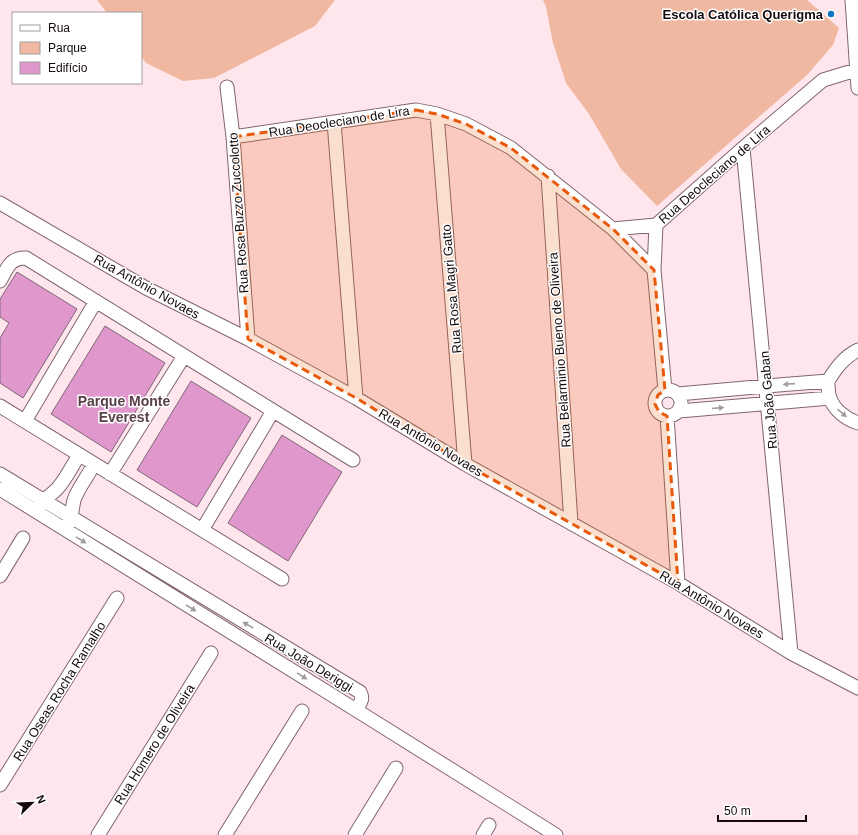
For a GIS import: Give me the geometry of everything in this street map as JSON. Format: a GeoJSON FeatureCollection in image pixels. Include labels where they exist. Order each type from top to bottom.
{"type":"FeatureCollection","features":[{"type":"Feature","properties":{"kind":"street"},"geometry":{"type":"LineString","coordinates":[[852,0],[858,88]]}},
{"type":"Feature","properties":{"kind":"street","name":"Rua Deocleciano de Lira"},"geometry":{"type":"LineString","coordinates":[[233,137],[416,110],[437,114],[466,124],[511,148],[548,176],[612,229],[656,225],[823,80],[856,70]]}},
{"type":"Feature","properties":{"kind":"street","name":"Rua Rosa Buzzo Zuccolotto"},"geometry":{"type":"LineString","coordinates":[[227,87],[233,137],[248,339]]}},
{"type":"Feature","properties":{"kind":"street","name":"Rua Rosa Magri Gatto"},"geometry":{"type":"LineString","coordinates":[[437,114],[465,464]]}},
{"type":"Feature","properties":{"kind":"street"},"geometry":{"type":"LineString","coordinates":[[334,122],[356,398]]}},
{"type":"Feature","properties":{"kind":"street","name":"Rua João Gaban"},"geometry":{"type":"LineString","coordinates":[[743,148],[791,652]]}},
{"type":"Feature","properties":{"kind":"street","name":"Rua Belarminio Bueno de Oliveira"},"geometry":{"type":"LineString","coordinates":[[548,176],[571,523]]}},
{"type":"Feature","properties":{"kind":"street","name":"Rua Antônio Novaes"},"geometry":{"type":"LineString","coordinates":[[0,203],[146,288],[248,339],[356,398],[465,464],[678,583],[791,652],[858,688]]}},
{"type":"Feature","properties":{"kind":"street"},"geometry":{"type":"LineString","coordinates":[[656,225],[654,270],[672,392],[681,402],[673,414],[678,583]]}},
{"type":"Feature","properties":{"kind":"street"},"geometry":{"type":"LineString","coordinates":[[612,229],[654,270]]}},
{"type":"Feature","properties":{"kind":"street"},"geometry":{"type":"LineString","coordinates":[[0,282],[12,261],[19,257],[26,258],[353,460]]}},
{"type":"Feature","properties":{"kind":"street"},"geometry":{"type":"LineString","coordinates":[[24,421],[96,301]]}},
{"type":"Feature","properties":{"kind":"street"},"geometry":{"type":"LineString","coordinates":[[858,350],[839,364],[828,381],[830,398],[838,411],[851,421],[858,423]]}},
{"type":"Feature","properties":{"kind":"street"},"geometry":{"type":"LineString","coordinates":[[110,474],[184,356]]}},
{"type":"Feature","properties":{"kind":"street"},"geometry":{"type":"LineString","coordinates":[[828,381],[672,392],[658,395],[656,404],[659,412],[673,414],[768,403],[830,398]]}},
{"type":"Feature","properties":{"kind":"street"},"geometry":{"type":"LineString","coordinates":[[0,406],[282,579]]}},
{"type":"Feature","properties":{"kind":"street"},"geometry":{"type":"LineString","coordinates":[[202,530],[273,411]]}},
{"type":"Feature","properties":{"kind":"street"},"geometry":{"type":"LineString","coordinates":[[39,506],[55,491],[79,455]]}},
{"type":"Feature","properties":{"kind":"street"},"geometry":{"type":"LineString","coordinates":[[68,524],[74,500],[94,464]]}},
{"type":"Feature","properties":{"kind":"street","name":"Rua João Deriggi"},"geometry":{"type":"LineString","coordinates":[[0,474],[39,506],[356,710],[556,835]]}},
{"type":"Feature","properties":{"kind":"street","name":"Rua João Deriggi"},"geometry":{"type":"LineString","coordinates":[[0,490],[39,506]]}},
{"type":"Feature","properties":{"kind":"street"},"geometry":{"type":"LineString","coordinates":[[0,576],[23,538]]}},
{"type":"Feature","properties":{"kind":"street","name":"Rua Oseas Rocha Ramalho"},"geometry":{"type":"LineString","coordinates":[[0,785],[117,598]]}},
{"type":"Feature","properties":{"kind":"street","name":"Rua Homero de Oliveira"},"geometry":{"type":"LineString","coordinates":[[98,835],[211,653]]}},
{"type":"Feature","properties":{"kind":"street"},"geometry":{"type":"LineString","coordinates":[[225,835],[302,711]]}},
{"type":"Feature","properties":{"kind":"street"},"geometry":{"type":"LineString","coordinates":[[355,835],[396,768]]}},
{"type":"Feature","properties":{"kind":"highlighted area"},"geometry":{"type":"Polygon","coordinates":[[[416,110],[437,114],[466,124],[511,148],[613,229],[654,270],[665,390],[658,395],[655,404],[659,412],[667,416],[678,583],[465,464],[356,398],[248,339],[233,137],[416,110]]]}},
{"type":"Feature","properties":{"kind":"green space"},"geometry":{"type":"Polygon","coordinates":[[[97,0],[335,0],[315,26],[214,78],[183,81],[146,63],[142,57],[142,12],[106,12],[97,0]]]}},
{"type":"Feature","properties":{"kind":"green space"},"geometry":{"type":"Polygon","coordinates":[[[543,0],[807,0],[839,28],[833,45],[807,75],[657,206],[621,169],[589,114],[566,83],[553,43],[546,7],[543,0]]]}},
{"type":"Feature","properties":{"kind":"building"},"geometry":{"type":"Polygon","coordinates":[[[17,272],[77,309],[23,398],[0,383],[0,338],[9,323],[0,317],[0,299],[17,272]]]}},
{"type":"Feature","properties":{"kind":"building"},"geometry":{"type":"Polygon","coordinates":[[[105,326],[165,363],[111,452],[51,414],[105,326]]]}},
{"type":"Feature","properties":{"kind":"building"},"geometry":{"type":"Polygon","coordinates":[[[191,381],[251,418],[197,507],[137,470],[191,381]]]}},
{"type":"Feature","properties":{"kind":"building"},"geometry":{"type":"Polygon","coordinates":[[[282,435],[342,472],[288,561],[228,523],[282,435]]]}},
{"type":"Feature","properties":{"kind":"place","name":"Escola Católica Querigma"},"geometry":{"type":"Point","coordinates":[831,14]}},
{"type":"Feature","properties":{"kind":"district","name":"Parque Monte Everest"},"geometry":{"type":"Point","coordinates":[124,410]}}]}
